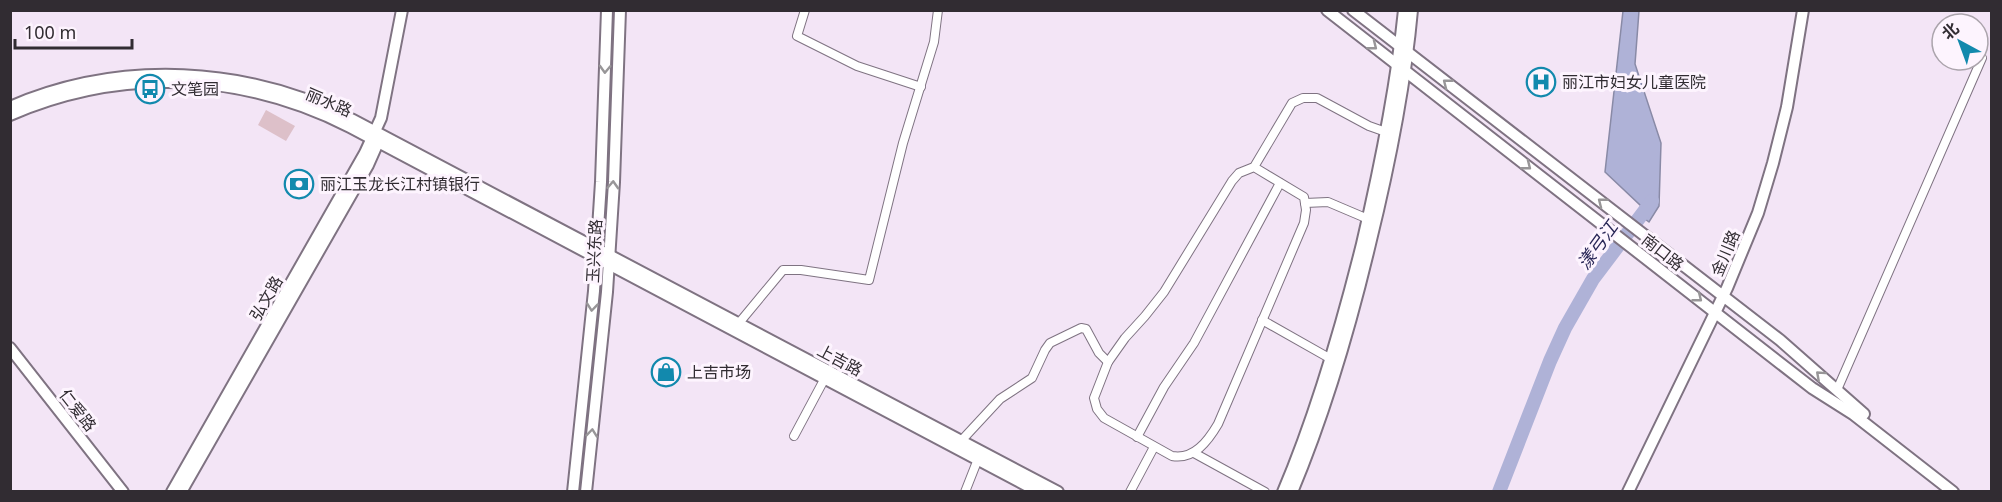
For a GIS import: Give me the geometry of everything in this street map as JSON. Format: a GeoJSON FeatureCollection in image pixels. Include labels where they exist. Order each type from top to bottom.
{"type":"FeatureCollection","features":[{"type":"Feature","properties":{"kind":"street","name":"弘文路"},"geometry":{"type":"LineString","coordinates":[[181,492],[368,165],[381,118],[402,10]]}},
{"type":"Feature","properties":{"kind":"street","name":"玉兴东路"},"geometry":{"type":"LineString","coordinates":[[573,492],[596,253],[607,10]]}},
{"type":"Feature","properties":{"kind":"street","name":"玉兴东路"},"geometry":{"type":"LineString","coordinates":[[585,492],[609,259],[620,10]]}},
{"type":"Feature","properties":{"kind":"street"},"geometry":{"type":"LineString","coordinates":[[805,10],[797,36],[857,66],[921,87]]}},
{"type":"Feature","properties":{"kind":"street"},"geometry":{"type":"LineString","coordinates":[[739,323],[783,270],[801,270],[869,280],[903,143],[934,42],[938,10]]}},
{"type":"Feature","properties":{"kind":"street","name":"南口路"},"geometry":{"type":"LineString","coordinates":[[1327,10],[1812,388],[1853,414],[1953,492]]}},
{"type":"Feature","properties":{"kind":"street","name":"南口路"},"geometry":{"type":"LineString","coordinates":[[1353,10],[1780,340],[1857,409],[1964,492]]}},
{"type":"Feature","properties":{"kind":"street"},"geometry":{"type":"LineString","coordinates":[[1292,492],[1323,409],[1355,305],[1386,173],[1401,68],[1404,10]]}},
{"type":"Feature","properties":{"kind":"street"},"geometry":{"type":"LineString","coordinates":[[1403,49],[1412,10]]}},
{"type":"Feature","properties":{"kind":"street","name":"金川路"},"geometry":{"type":"LineString","coordinates":[[1628,492],[1716,312],[1752,229],[1773,163],[1794,76],[1803,10]]}},
{"type":"Feature","properties":{"kind":"street"},"geometry":{"type":"LineString","coordinates":[[1283,492],[1302,445],[1331,359],[1368,219],[1401,68]]}},
{"type":"Feature","properties":{"kind":"street"},"geometry":{"type":"LineString","coordinates":[[1837,390],[1976,72]]}},
{"type":"Feature","properties":{"kind":"street","name":"丽水路"},"geometry":{"type":"LineString","coordinates":[[10,107],[40,95],[83,83],[130,77],[188,74],[232,80],[290,94],[340,113],[376,137]]}},
{"type":"Feature","properties":{"kind":"street","name":"丽水路"},"geometry":{"type":"LineString","coordinates":[[10,115],[43,102],[84,91],[131,84],[187,82],[231,87],[288,101],[376,137],[609,259]]}},
{"type":"Feature","properties":{"kind":"street"},"geometry":{"type":"LineString","coordinates":[[1254,168],[1304,197],[1304,223],[1218,424],[1210,437],[1194,453],[1177,457],[1167,455],[1104,418],[1095,404],[1094,398],[1108,362],[1164,292],[1232,181],[1239,173],[1254,168],[1292,103],[1303,98],[1317,98],[1369,126],[1386,132]]}},
{"type":"Feature","properties":{"kind":"street","name":"弘文路"},"geometry":{"type":"LineString","coordinates":[[172,492],[376,137]]}},
{"type":"Feature","properties":{"kind":"street"},"geometry":{"type":"LineString","coordinates":[[1137,438],[1164,387],[1194,343],[1280,183]]}},
{"type":"Feature","properties":{"kind":"street"},"geometry":{"type":"LineString","coordinates":[[1305,203],[1328,202],[1368,219]]}},
{"type":"Feature","properties":{"kind":"street","name":"上吉路"},"geometry":{"type":"LineString","coordinates":[[609,259],[739,323],[1058,492]]}},
{"type":"Feature","properties":{"kind":"street","name":"上吉路"},"geometry":{"type":"LineString","coordinates":[[609,259],[1039,492]]}},
{"type":"Feature","properties":{"kind":"street"},"geometry":{"type":"LineString","coordinates":[[1262,320],[1331,359]]}},
{"type":"Feature","properties":{"kind":"street"},"geometry":{"type":"LineString","coordinates":[[961,441],[1000,399],[1032,378],[1045,350],[1056,340],[1081,328],[1086,329],[1108,362]]}},
{"type":"Feature","properties":{"kind":"street","name":"仁爱路"},"geometry":{"type":"LineString","coordinates":[[10,348],[123,492]]}},
{"type":"Feature","properties":{"kind":"street"},"geometry":{"type":"LineString","coordinates":[[794,436],[825,378]]}},
{"type":"Feature","properties":{"kind":"street"},"geometry":{"type":"LineString","coordinates":[[1130,492],[1154,447]]}},
{"type":"Feature","properties":{"kind":"street"},"geometry":{"type":"LineString","coordinates":[[1194,453],[1265,492]]}},
{"type":"Feature","properties":{"kind":"street"},"geometry":{"type":"LineString","coordinates":[[965,492],[978,459]]}},
{"type":"Feature","properties":{"kind":"shaded area"},"geometry":{"type":"Polygon","coordinates":[[[266,110],[295,126],[286,141],[258,125],[266,110]]]}},
{"type":"Feature","properties":{"kind":"water"},"geometry":{"type":"Polygon","coordinates":[[[1623,11],[1639,11],[1635,64],[1661,143],[1659,206],[1649,222],[1637,213],[1641,206],[1605,172],[1623,11]]]}},
{"type":"Feature","properties":{"kind":"waterway","name":"漾弓江"},"geometry":{"type":"LineString","coordinates":[[1499,492],[1565,328],[1593,279],[1652,201]]}},
{"type":"Feature","properties":{"kind":"place","name":"丽江市妇女儿童医院"},"geometry":{"type":"Point","coordinates":[1541,82]}},
{"type":"Feature","properties":{"kind":"place","name":"文笔园"},"geometry":{"type":"Point","coordinates":[150,89]}},
{"type":"Feature","properties":{"kind":"place","name":"丽江玉龙长江村镇银行"},"geometry":{"type":"Point","coordinates":[299,184]}},
{"type":"Feature","properties":{"kind":"place","name":"上吉市场"},"geometry":{"type":"Point","coordinates":[666,372]}}]}
